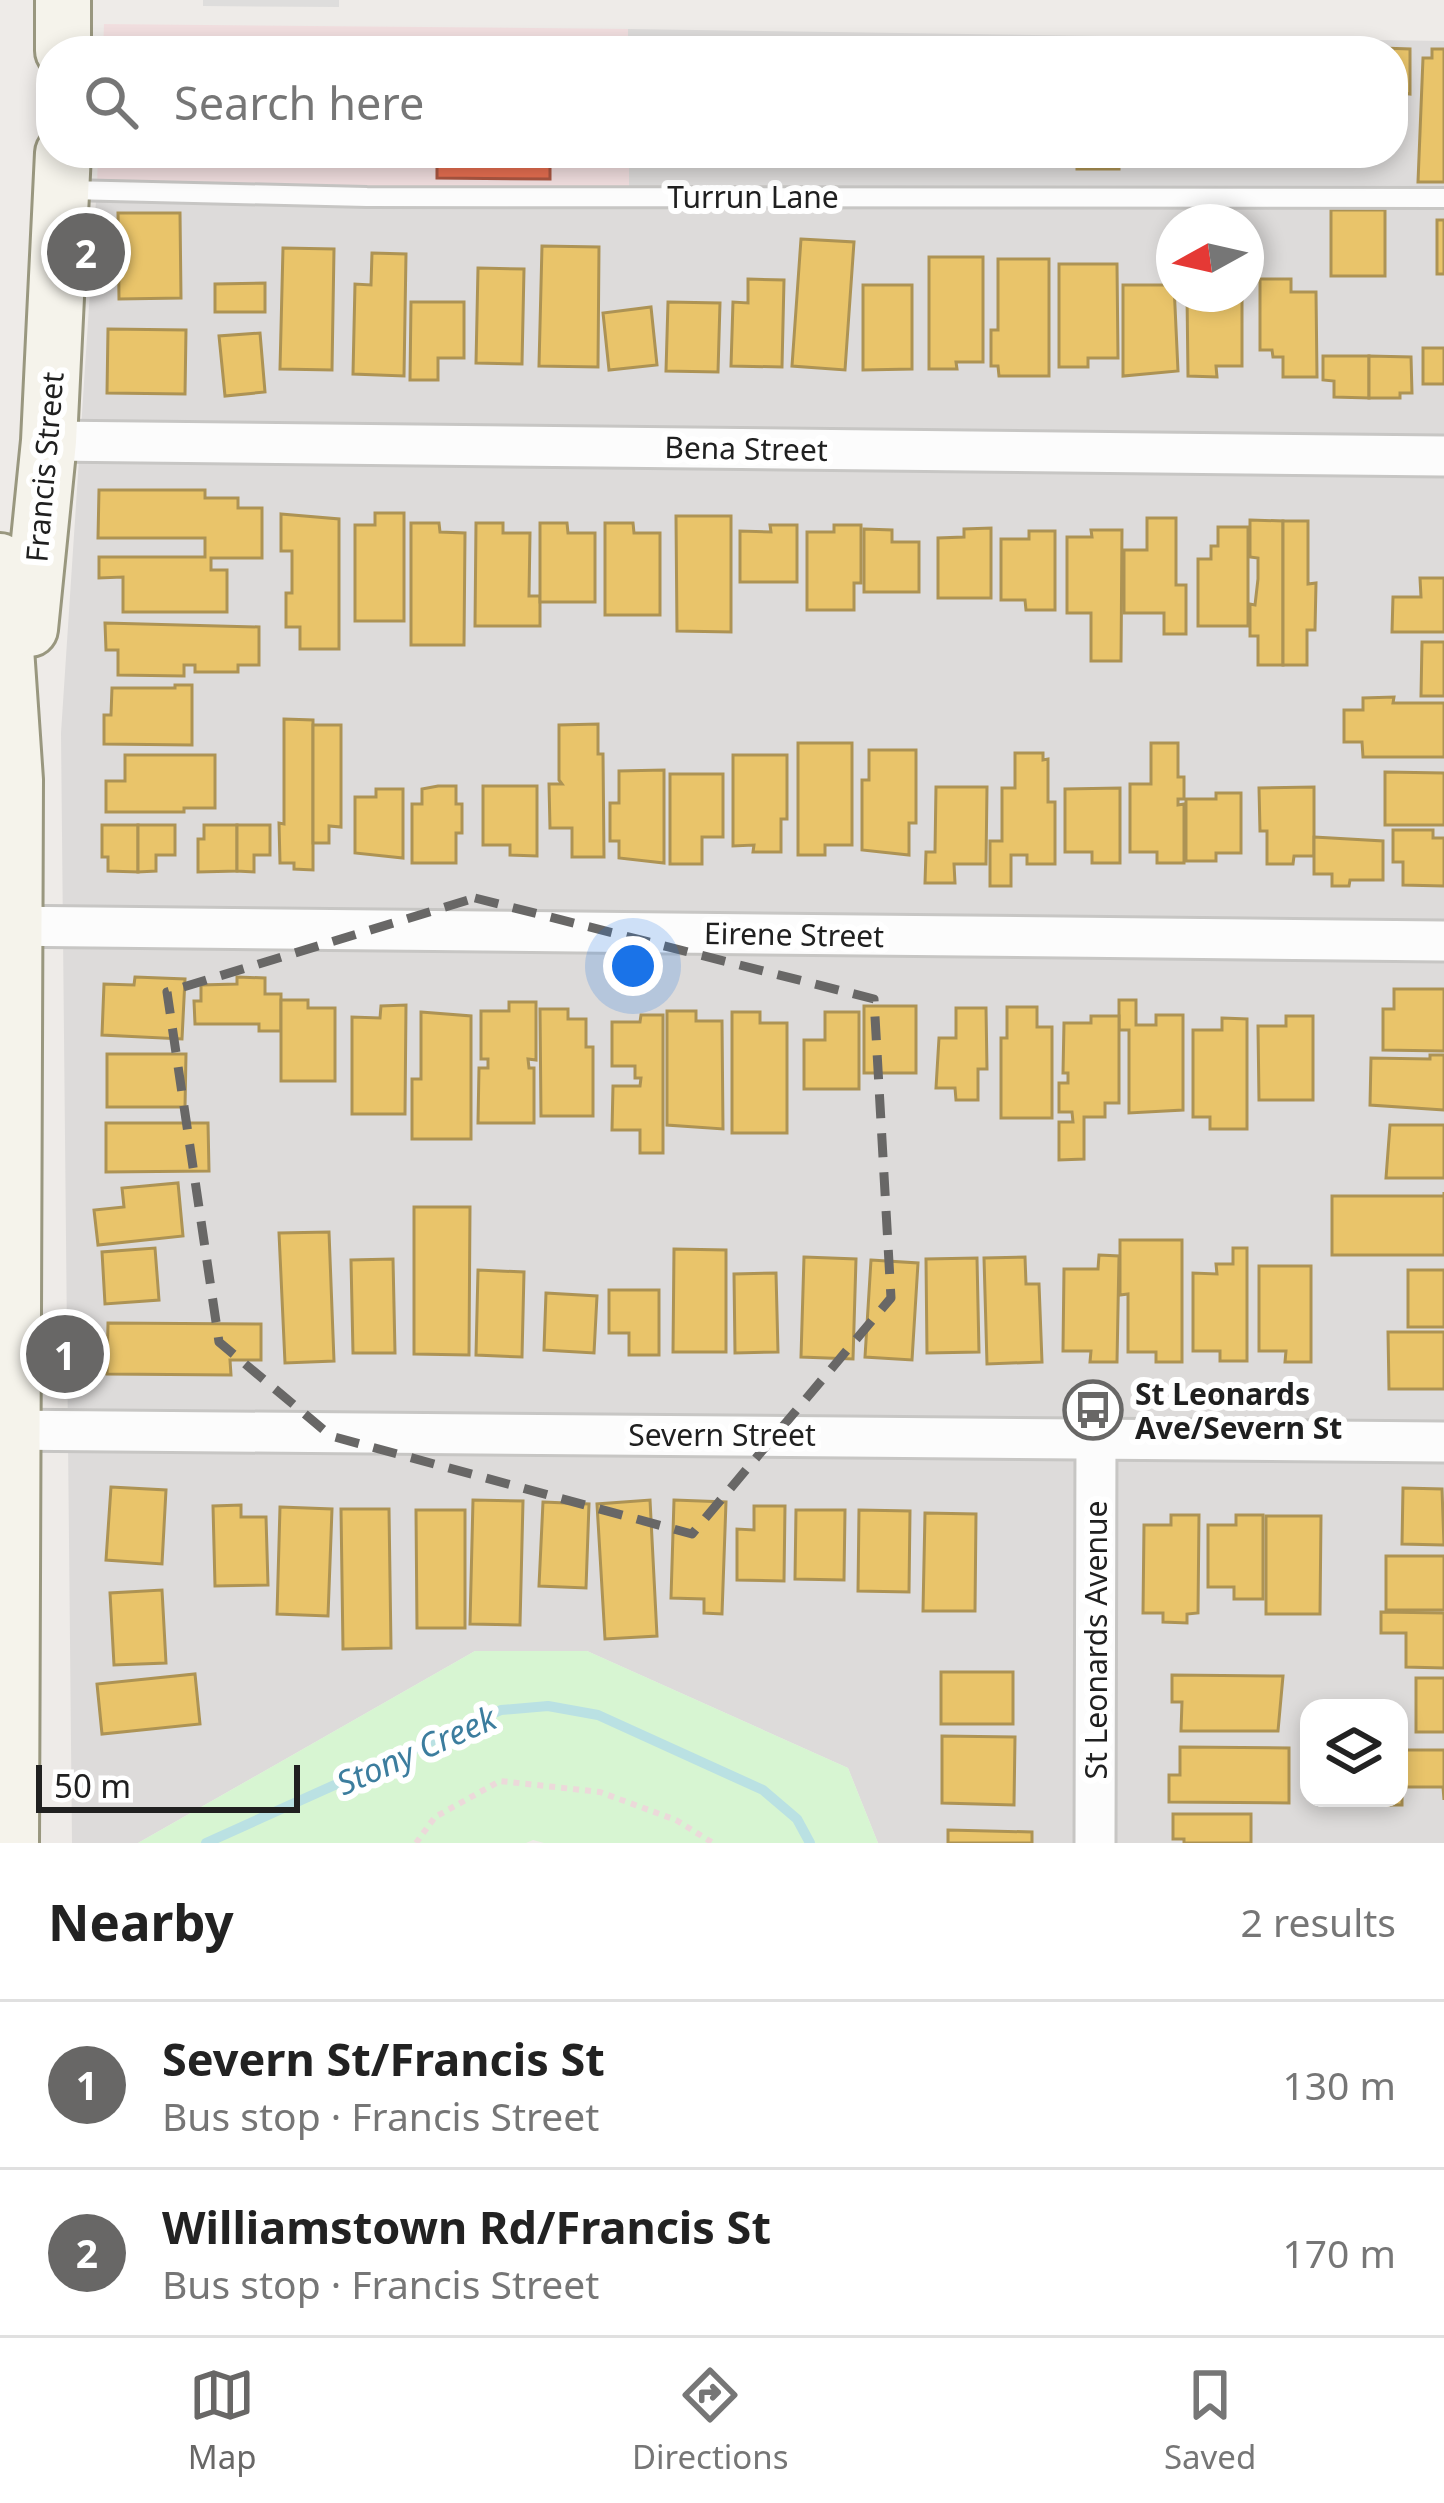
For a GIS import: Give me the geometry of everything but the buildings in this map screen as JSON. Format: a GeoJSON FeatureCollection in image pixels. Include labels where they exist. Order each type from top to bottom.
{"type":"FeatureCollection","features":[{"type":"Feature","properties":{"kind":"main road"},"geometry":{"type":"LineString","coordinates":[[63,0],[63,36]]}},
{"type":"Feature","properties":{"kind":"main road","name":"Francis Street"},"geometry":{"type":"LineString","coordinates":[[11,1843],[7,926],[15,780],[49,441],[63,172]]}},
{"type":"Feature","properties":{"kind":"main road","name":"Francis Street"},"geometry":{"type":"LineString","coordinates":[[0,561],[15,780]]}},
{"type":"Feature","properties":{"kind":"street","name":"Bena Street"},"geometry":{"type":"LineString","coordinates":[[49,441],[1444,456]]}},
{"type":"Feature","properties":{"kind":"street","name":"Eirene Street"},"geometry":{"type":"LineString","coordinates":[[7,926],[1444,941]]}},
{"type":"Feature","properties":{"kind":"street","name":"Severn Street"},"geometry":{"type":"LineString","coordinates":[[6,1430],[1444,1442]]}},
{"type":"Feature","properties":{"kind":"street","name":"St Leonards Avenue"},"geometry":{"type":"LineString","coordinates":[[1095,1843],[1096,1437]]}},
{"type":"Feature","properties":{"kind":"lane","name":"Turrun Lane"},"geometry":{"type":"LineString","coordinates":[[63,172],[367,197],[1444,197]]}},
{"type":"Feature","properties":{"kind":"path"},"geometry":{"type":"LineString","coordinates":[[416,1843],[435,1817],[500,1781],[600,1792],[676,1820],[712,1843]]}},
{"type":"Feature","properties":{"kind":"highlighted area"},"geometry":{"type":"Polygon","coordinates":[[[475,898],[874,999],[891,1298],[692,1534],[331,1436],[219,1342],[167,992],[475,898]]]}},
{"type":"Feature","properties":{"kind":"shaded area"},"geometry":{"type":"Polygon","coordinates":[[[203,0],[339,0],[339,7],[203,6],[203,0]]]}},
{"type":"Feature","properties":{"kind":"shaded area"},"geometry":{"type":"Polygon","coordinates":[[[104,24],[628,29],[628,36],[104,36],[104,24]]]}},
{"type":"Feature","properties":{"kind":"shaded area"},"geometry":{"type":"Polygon","coordinates":[[[628,29],[1104,36],[628,36],[628,29]]]}},
{"type":"Feature","properties":{"kind":"shaded area"},"geometry":{"type":"Polygon","coordinates":[[[1408,40],[1444,41],[1444,1843],[878,1843],[848,1768],[587,1651],[475,1651],[138,1843],[72,1843],[61,733],[97,185],[629,190],[629,168],[1408,168],[1408,40]]]}},
{"type":"Feature","properties":{"kind":"shaded area"},"geometry":{"type":"Polygon","coordinates":[[[98,168],[629,168],[629,191],[97,185],[98,168]]]}},
{"type":"Feature","properties":{"kind":"green space"},"geometry":{"type":"Polygon","coordinates":[[[475,1651],[587,1651],[848,1768],[878,1843],[138,1843],[475,1651]]]}},
{"type":"Feature","properties":{"kind":"waterway","name":"Stony Creek"},"geometry":{"type":"LineString","coordinates":[[206,1843],[501,1710],[548,1706],[598,1715],[763,1790],[797,1819],[810,1843]]}},
{"type":"Feature","properties":{"kind":"place","name":"Williamstown Rd/Francis St"},"geometry":{"type":"Point","coordinates":[86,252]}},
{"type":"Feature","properties":{"kind":"place","name":"Severn St/Francis St"},"geometry":{"type":"Point","coordinates":[65,1354]}},
{"type":"Feature","properties":{"kind":"place","name":"St Leonards Ave/Severn St"},"geometry":{"type":"Point","coordinates":[1093,1410]}}]}
